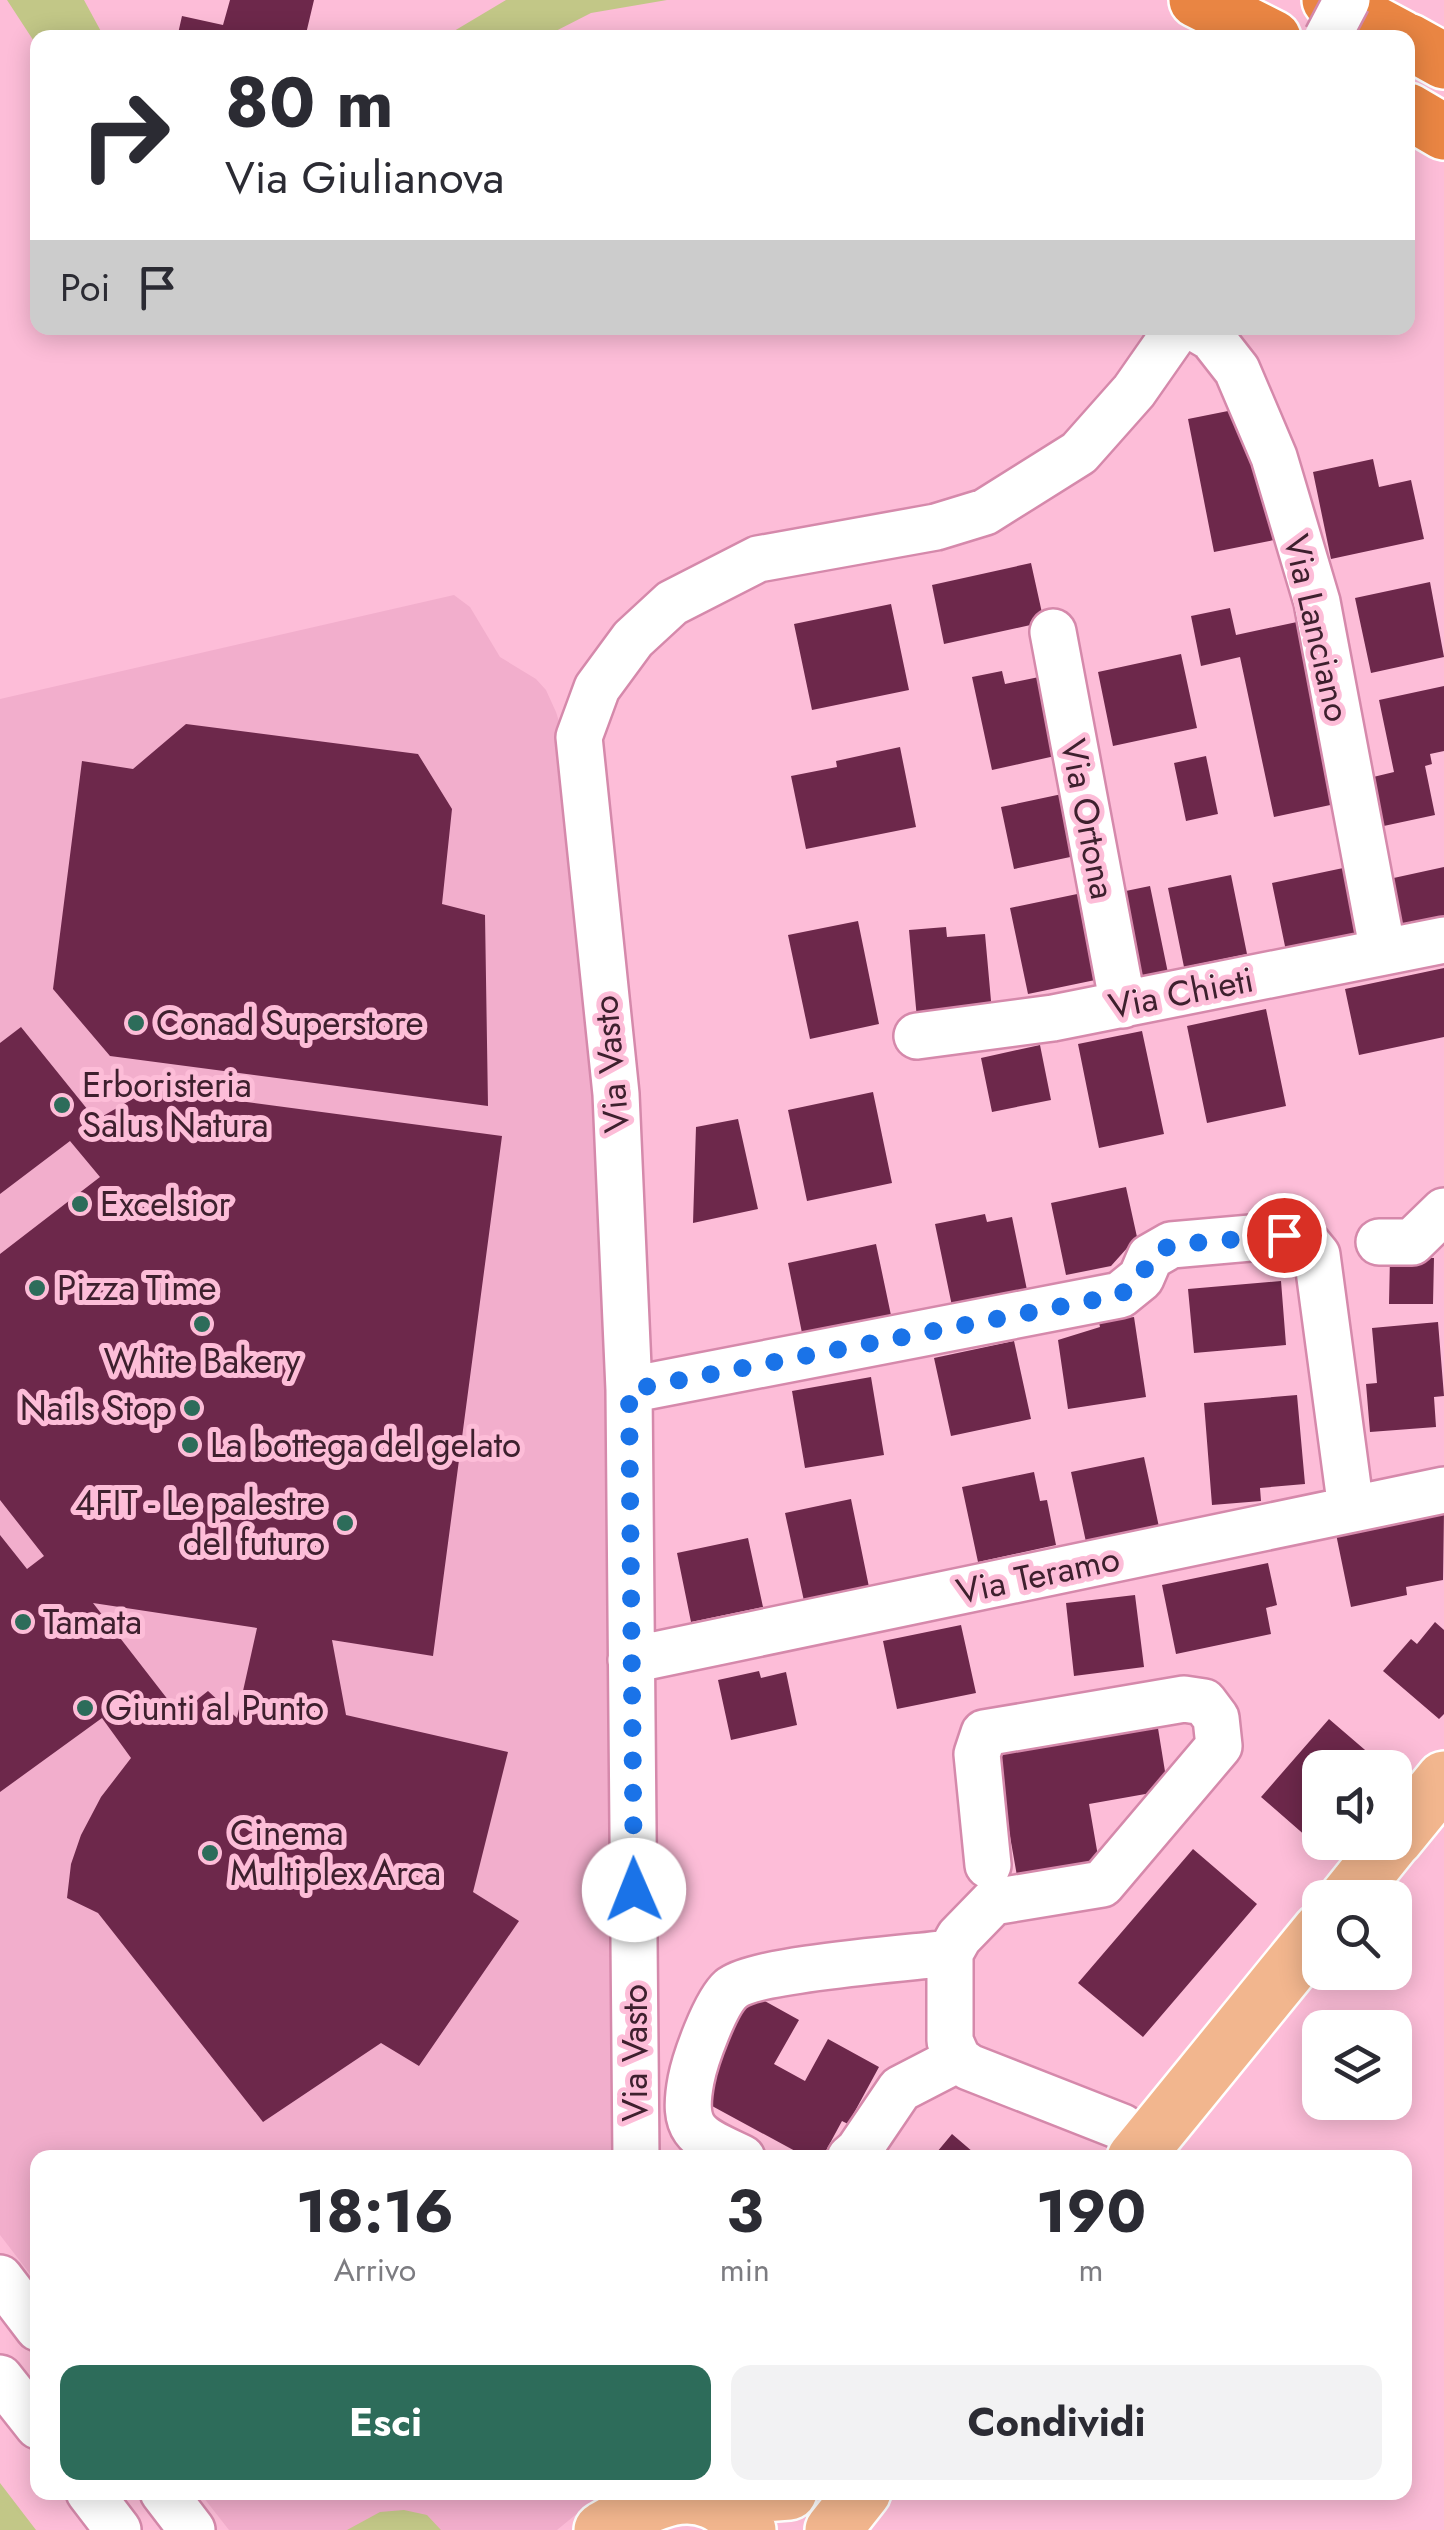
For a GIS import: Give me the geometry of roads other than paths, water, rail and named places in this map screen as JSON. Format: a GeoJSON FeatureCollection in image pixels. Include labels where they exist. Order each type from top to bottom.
{"type":"FeatureCollection","features":[{"type":"Feature","properties":{"kind":"highway"},"geometry":{"type":"LineString","coordinates":[[1198,0],[1257,30]]}},
{"type":"Feature","properties":{"kind":"highway"},"geometry":{"type":"LineString","coordinates":[[1330,0],[1387,30]]}},
{"type":"Feature","properties":{"kind":"highway"},"geometry":{"type":"LineString","coordinates":[[1415,45],[1444,61]]}},
{"type":"Feature","properties":{"kind":"highway"},"geometry":{"type":"LineString","coordinates":[[1415,115],[1444,132]]}},
{"type":"Feature","properties":{"kind":"main road"},"geometry":{"type":"LineString","coordinates":[[1412,1819],[1444,1779]]}},
{"type":"Feature","properties":{"kind":"main road"},"geometry":{"type":"LineString","coordinates":[[1362,1880],[1378,1860]]}},
{"type":"Feature","properties":{"kind":"main road"},"geometry":{"type":"LineString","coordinates":[[1141,2150],[1302,1953]]}},
{"type":"Feature","properties":{"kind":"main road"},"geometry":{"type":"LineString","coordinates":[[602,2530],[647,2500]]}},
{"type":"Feature","properties":{"kind":"main road"},"geometry":{"type":"LineString","coordinates":[[697,2500],[729,2514],[767,2500]]}},
{"type":"Feature","properties":{"kind":"main road"},"geometry":{"type":"LineString","coordinates":[[833,2530],[857,2500]]}},
{"type":"Feature","properties":{"kind":"street"},"geometry":{"type":"LineString","coordinates":[[1331,30],[1347,0]]}},
{"type":"Feature","properties":{"kind":"street","name":"Via Vasto"},"geometry":{"type":"LineString","coordinates":[[636,2150],[629,1390],[616,1094],[579,737],[597,688],[633,639],[672,603],[758,559],[936,527],[985,512],[1079,453],[1134,392],[1173,335]]}},
{"type":"Feature","properties":{"kind":"street","name":"Via Lanciano"},"geometry":{"type":"LineString","coordinates":[[1207,335],[1237,370],[1274,457],[1317,602],[1383,952]]}},
{"type":"Feature","properties":{"kind":"street","name":"Via Ortona"},"geometry":{"type":"LineString","coordinates":[[1053,632],[1124,1005]]}},
{"type":"Feature","properties":{"kind":"street","name":"Via Chieti"},"geometry":{"type":"LineString","coordinates":[[917,1036],[1054,1018],[1444,940]]}},
{"type":"Feature","properties":{"kind":"street"},"geometry":{"type":"LineString","coordinates":[[1380,1242],[1412,1242],[1444,1212]]}},
{"type":"Feature","properties":{"kind":"street"},"geometry":{"type":"LineString","coordinates":[[629,1390],[1120,1295],[1141,1278],[1150,1257],[1171,1245],[1284,1235],[1303,1238],[1317,1255],[1350,1509]]}},
{"type":"Feature","properties":{"kind":"street","name":"Via Teramo"},"geometry":{"type":"LineString","coordinates":[[632,1660],[1444,1490]]}},
{"type":"Feature","properties":{"kind":"street"},"geometry":{"type":"LineString","coordinates":[[990,1883],[1102,1884],[1219,1746],[1216,1718],[1204,1702],[1184,1699],[984,1733],[977,1754],[990,1883],[950,1954],[950,2041],[958,2059],[969,2067],[1122,2127],[1139,2150]]}},
{"type":"Feature","properties":{"kind":"street"},"geometry":{"type":"LineString","coordinates":[[725,2150],[694,2129],[685,2108],[696,2052],[729,1990],[752,1980],[786,1973],[950,1954]]}},
{"type":"Feature","properties":{"kind":"street"},"geometry":{"type":"LineString","coordinates":[[859,2150],[900,2090],[958,2059]]}},
{"type":"Feature","properties":{"kind":"street"},"geometry":{"type":"LineString","coordinates":[[0,2278],[30,2317]]}},
{"type":"Feature","properties":{"kind":"street"},"geometry":{"type":"LineString","coordinates":[[0,2378],[30,2416]]}},
{"type":"Feature","properties":{"kind":"street"},"geometry":{"type":"LineString","coordinates":[[94,2500],[118,2530]]}},
{"type":"Feature","properties":{"kind":"street"},"geometry":{"type":"LineString","coordinates":[[169,2500],[192,2530]]}},
{"type":"Feature","properties":{"kind":"place","name":"Conad Superstore"},"geometry":{"type":"Point","coordinates":[136,1023]}},
{"type":"Feature","properties":{"kind":"place","name":"Erboristeria Salus Natura"},"geometry":{"type":"Point","coordinates":[62,1105]}},
{"type":"Feature","properties":{"kind":"place","name":"Excelsior"},"geometry":{"type":"Point","coordinates":[80,1204]}},
{"type":"Feature","properties":{"kind":"place","name":"Pizza Time"},"geometry":{"type":"Point","coordinates":[37,1288]}},
{"type":"Feature","properties":{"kind":"place","name":"White Bakery"},"geometry":{"type":"Point","coordinates":[202,1324]}},
{"type":"Feature","properties":{"kind":"place","name":"Nails Stop"},"geometry":{"type":"Point","coordinates":[192,1408]}},
{"type":"Feature","properties":{"kind":"place","name":"La bottega del gelato"},"geometry":{"type":"Point","coordinates":[190,1445]}},
{"type":"Feature","properties":{"kind":"place","name":"4FIT - Le palestre del futuro"},"geometry":{"type":"Point","coordinates":[345,1523]}},
{"type":"Feature","properties":{"kind":"place","name":"Tamata"},"geometry":{"type":"Point","coordinates":[23,1622]}},
{"type":"Feature","properties":{"kind":"place","name":"Giunti al Punto"},"geometry":{"type":"Point","coordinates":[85,1708]}},
{"type":"Feature","properties":{"kind":"place","name":"Cinema Multiplex Arca"},"geometry":{"type":"Point","coordinates":[210,1853]}}]}
